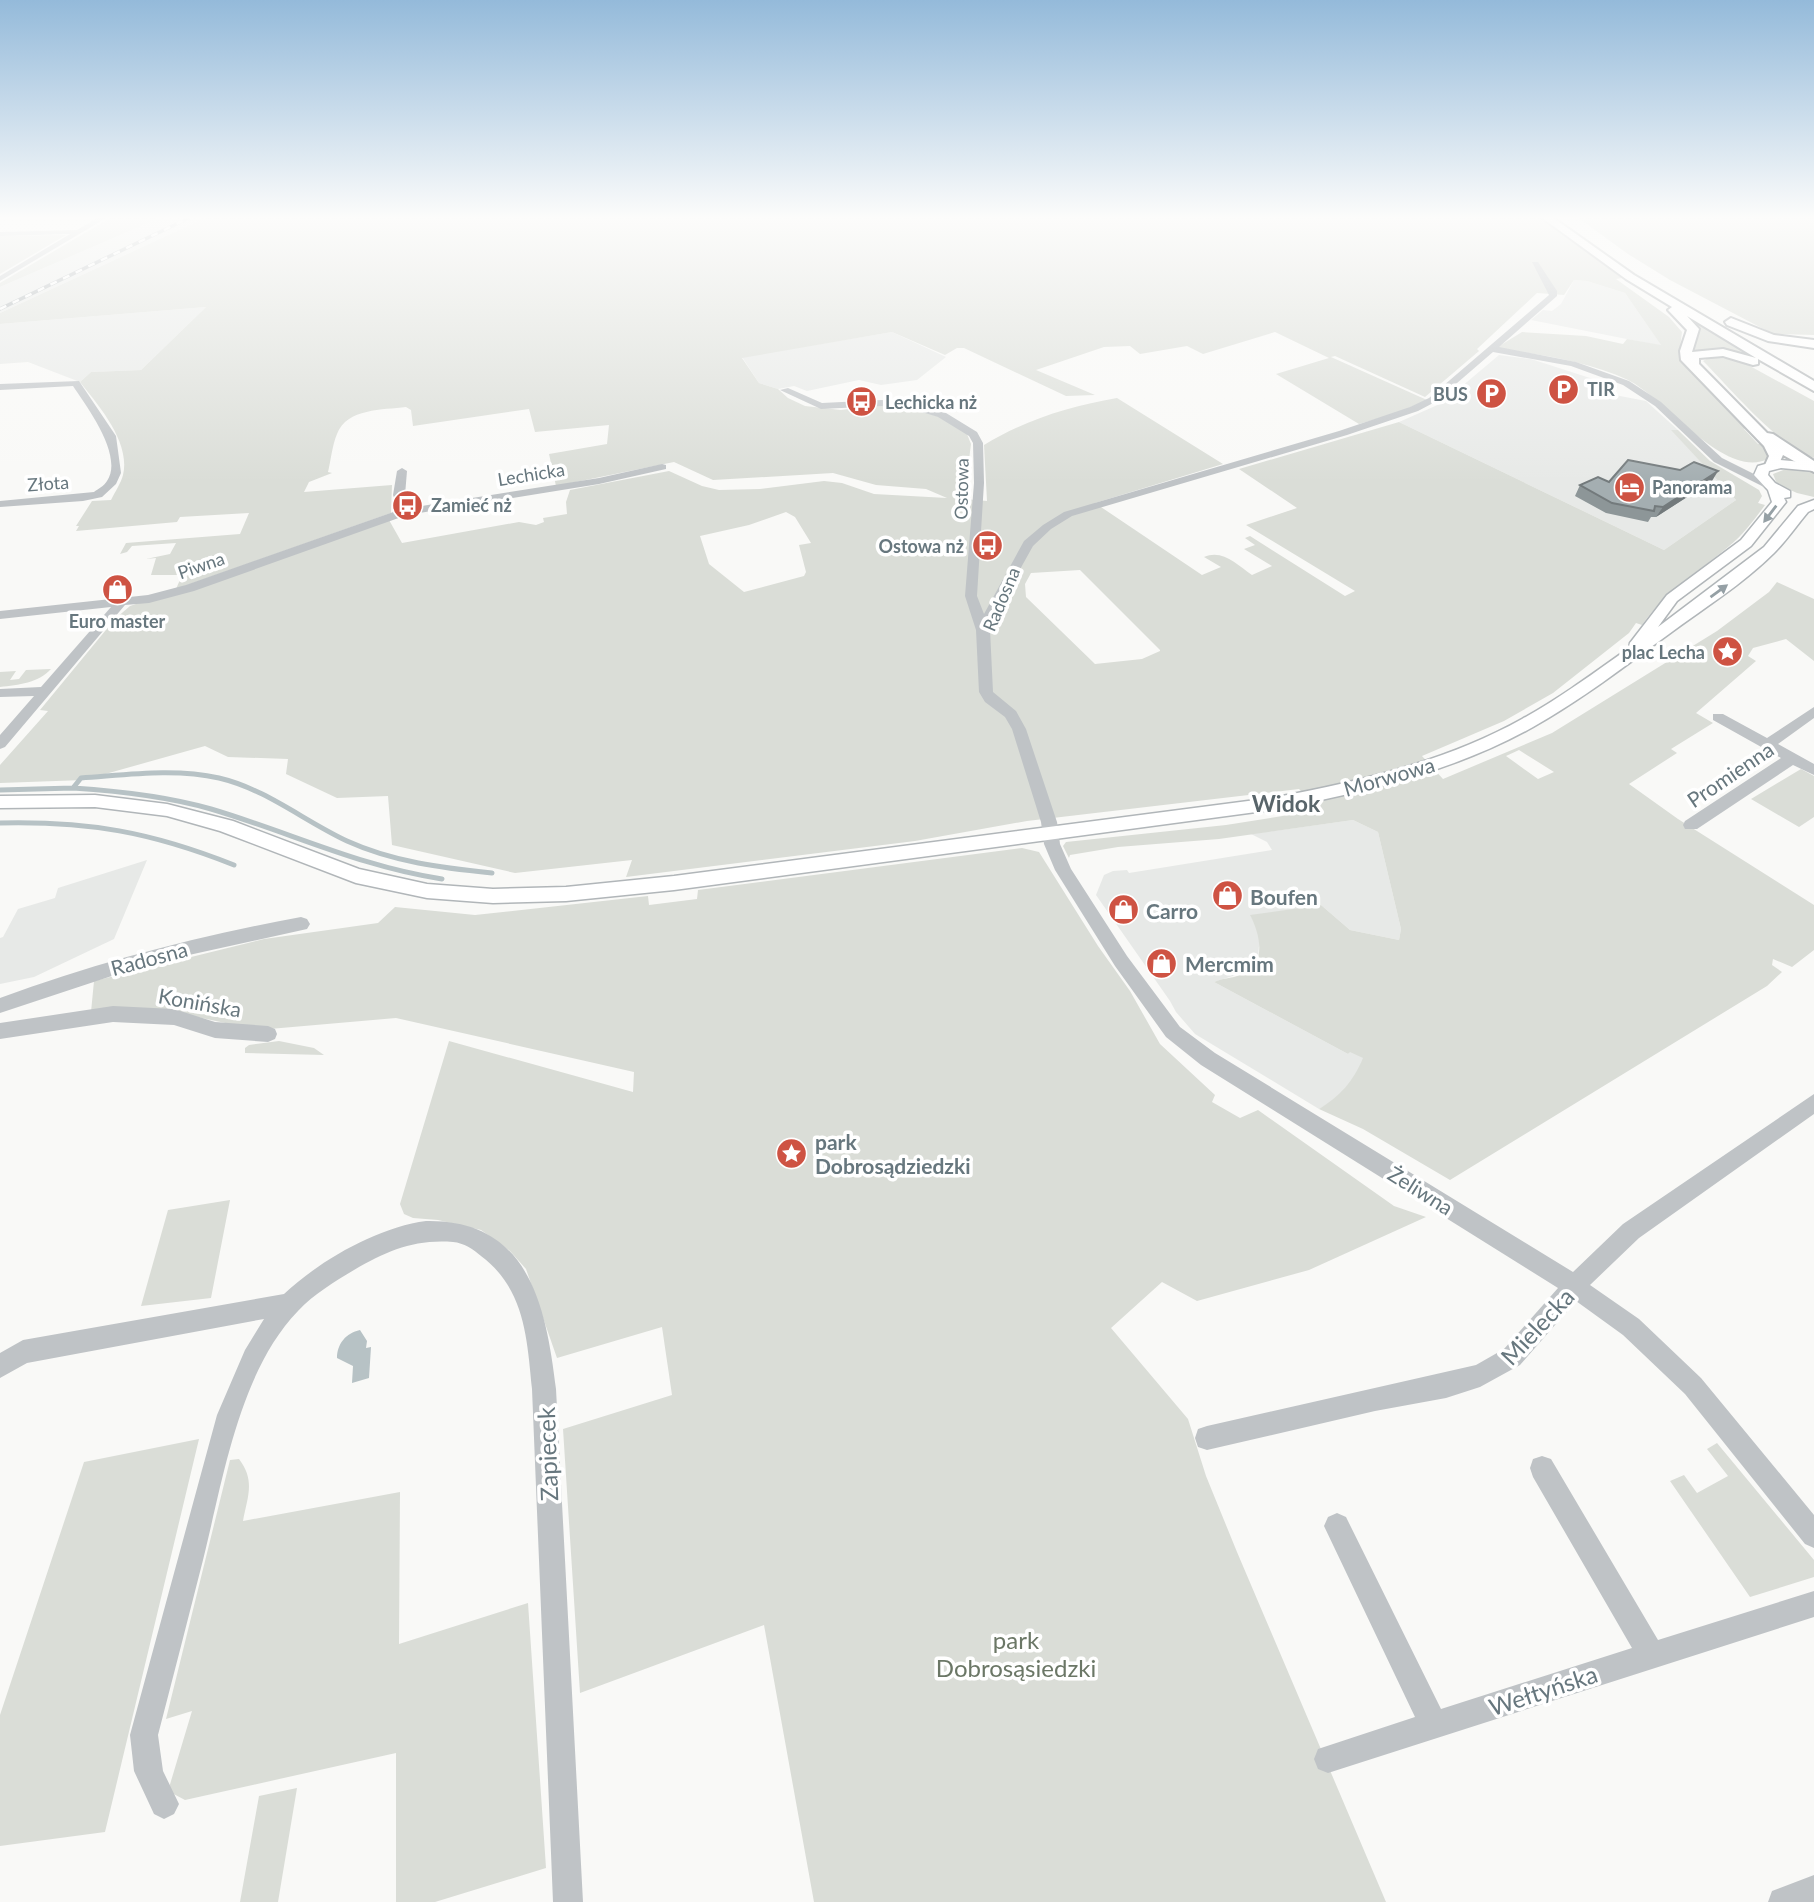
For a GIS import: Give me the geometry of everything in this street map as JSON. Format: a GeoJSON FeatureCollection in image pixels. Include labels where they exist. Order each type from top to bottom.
{"type":"FeatureCollection","features":[{"type":"Feature","properties":{"kind":"highway"},"geometry":{"type":"LineString","coordinates":[[1666,306],[1692,326],[1693,331],[1685,353],[1692,366],[1751,424],[1776,453],[1776,460],[1772,465]]}},
{"type":"Feature","properties":{"kind":"highway"},"geometry":{"type":"LineString","coordinates":[[1678,306],[1814,388]]}},
{"type":"Feature","properties":{"kind":"highway"},"geometry":{"type":"LineString","coordinates":[[1693,306],[1814,377]]}},
{"type":"Feature","properties":{"kind":"highway"},"geometry":{"type":"LineString","coordinates":[[1697,306],[1760,335],[1814,344]]}},
{"type":"Feature","properties":{"kind":"highway"},"geometry":{"type":"LineString","coordinates":[[1692,366],[1691,359],[1697,354],[1730,354],[1755,361],[1814,388]]}},
{"type":"Feature","properties":{"kind":"highway"},"geometry":{"type":"LineString","coordinates":[[1751,424],[1798,460],[1814,467]]}},
{"type":"Feature","properties":{"kind":"main road"},"geometry":{"type":"LineString","coordinates":[[1814,467],[1796,464],[1772,465],[1761,473],[1772,487],[1814,503]]}},
{"type":"Feature","properties":{"kind":"main road","name":"Morwowa"},"geometry":{"type":"LineString","coordinates":[[1620,662],[1638,644],[1672,598],[1731,555],[1754,534],[1779,502],[1779,495],[1772,487]]}},
{"type":"Feature","properties":{"kind":"main road","name":"Morwowa"},"geometry":{"type":"LineString","coordinates":[[1051,833],[1271,804],[1335,792],[1405,773],[1468,751],[1526,724],[1572,697],[1664,632],[1753,565],[1777,542],[1803,509],[1814,503]]}},
{"type":"Feature","properties":{"kind":"main road"},"geometry":{"type":"LineString","coordinates":[[0,802],[83,800],[176,812],[226,826],[348,874],[439,892],[520,896],[620,889],[1051,833]]}},
{"type":"Feature","properties":{"kind":"street","name":"Radosna"},"geometry":{"type":"LineString","coordinates":[[1051,833],[1019,729],[1011,714],[987,695],[983,630],[1020,556],[1037,535],[1056,520],[1414,409],[1432,400],[1542,306]]}},
{"type":"Feature","properties":{"kind":"street"},"geometry":{"type":"LineString","coordinates":[[1492,349],[1573,364],[1615,378],[1651,398],[1725,465],[1772,487]]}},
{"type":"Feature","properties":{"kind":"street","name":"Złota"},"geometry":{"type":"LineString","coordinates":[[0,387],[76,383],[111,436],[116,473],[107,488],[98,495],[80,499],[0,505]]}},
{"type":"Feature","properties":{"kind":"street","name":"Ostowa"},"geometry":{"type":"LineString","coordinates":[[785,390],[809,403],[828,407],[893,403],[921,408],[942,415],[970,430],[978,443],[978,528],[971,596],[983,630]]}},
{"type":"Feature","properties":{"kind":"street"},"geometry":{"type":"LineString","coordinates":[[1697,439],[1732,461],[1772,465]]}},
{"type":"Feature","properties":{"kind":"street","name":"Lechicka"},"geometry":{"type":"LineString","coordinates":[[405,512],[563,487],[662,467]]}},
{"type":"Feature","properties":{"kind":"street"},"geometry":{"type":"LineString","coordinates":[[402,471],[399,495],[405,512]]}},
{"type":"Feature","properties":{"kind":"street","name":"Piwna"},"geometry":{"type":"LineString","coordinates":[[0,615],[120,604],[190,588],[405,512]]}},
{"type":"Feature","properties":{"kind":"street"},"geometry":{"type":"LineString","coordinates":[[0,744],[120,604]]}},
{"type":"Feature","properties":{"kind":"street"},"geometry":{"type":"LineString","coordinates":[[0,693],[46,691]]}},
{"type":"Feature","properties":{"kind":"street","name":"Promienna"},"geometry":{"type":"LineString","coordinates":[[1768,744],[1814,711]]}},
{"type":"Feature","properties":{"kind":"street"},"geometry":{"type":"LineString","coordinates":[[1718,717],[1814,770]]}},
{"type":"Feature","properties":{"kind":"street","name":"Promienna"},"geometry":{"type":"LineString","coordinates":[[1691,825],[1792,758]]}},
{"type":"Feature","properties":{"kind":"street","name":"Żeliwna"},"geometry":{"type":"LineString","coordinates":[[1051,833],[1063,870],[1091,915],[1121,961],[1183,1041],[1575,1286],[1632,1328],[1693,1386],[1814,1535]]}},
{"type":"Feature","properties":{"kind":"street","name":"Radosna"},"geometry":{"type":"LineString","coordinates":[[0,1006],[140,960],[206,943],[301,924]]}},
{"type":"Feature","properties":{"kind":"street","name":"Konińska"},"geometry":{"type":"LineString","coordinates":[[0,1031],[113,1014],[174,1017],[215,1030],[268,1034]]}},
{"type":"Feature","properties":{"kind":"street","name":"Mielecka"},"geometry":{"type":"LineString","coordinates":[[1207,1438],[1378,1398],[1437,1389],[1487,1374],[1512,1357],[1595,1263],[1630,1231],[1814,1103]]}},
{"type":"Feature","properties":{"kind":"street","name":"Zapiecek"},"geometry":{"type":"LineString","coordinates":[[163,1804],[144,1761],[144,1735],[232,1405],[260,1345],[289,1304],[367,1250],[409,1231],[462,1233],[503,1256],[517,1273],[529,1301],[538,1339],[544,1389],[568,1902]]}},
{"type":"Feature","properties":{"kind":"street","name":"Zapiecek"},"geometry":{"type":"LineString","coordinates":[[0,1366],[23,1352],[289,1304]]}},
{"type":"Feature","properties":{"kind":"street"},"geometry":{"type":"LineString","coordinates":[[1542,1468],[1651,1655]]}},
{"type":"Feature","properties":{"kind":"street"},"geometry":{"type":"LineString","coordinates":[[1337,1526],[1434,1725]]}},
{"type":"Feature","properties":{"kind":"street","name":"Wełtyńska"},"geometry":{"type":"LineString","coordinates":[[1328,1759],[1814,1604]]}},
{"type":"Feature","properties":{"kind":"street"},"geometry":{"type":"LineString","coordinates":[[1783,1902],[1814,1890]]}},
{"type":"Feature","properties":{"kind":"shaded area"},"geometry":{"type":"Polygon","coordinates":[[[0,306],[16,306],[0,313],[0,306]]]}},
{"type":"Feature","properties":{"kind":"shaded area"},"geometry":{"type":"Polygon","coordinates":[[[1559,306],[1634,306],[1662,346],[1531,320],[1543,310],[1552,311],[1559,306]]]}},
{"type":"Feature","properties":{"kind":"shaded area"},"geometry":{"type":"Polygon","coordinates":[[[206,307],[141,370],[91,372],[80,382],[28,362],[0,364],[0,324],[206,307]]]}},
{"type":"Feature","properties":{"kind":"shaded area"},"geometry":{"type":"Polygon","coordinates":[[[892,332],[946,357],[917,380],[881,385],[859,380],[807,391],[794,386],[778,389],[759,383],[742,357],[892,332]]]}},
{"type":"Feature","properties":{"kind":"shaded area"},"geometry":{"type":"Polygon","coordinates":[[[1499,355],[1531,359],[1618,387],[1608,391],[1620,396],[1646,401],[1678,430],[1672,430],[1736,500],[1664,550],[1399,422],[1442,403],[1499,355]]]}},
{"type":"Feature","properties":{"kind":"shaded area"},"geometry":{"type":"Polygon","coordinates":[[[1353,820],[1378,832],[1401,929],[1399,940],[1350,930],[1321,905],[1251,916],[1260,935],[1258,957],[1248,971],[1214,982],[1348,1054],[1350,1051],[1364,1058],[1352,1082],[1335,1099],[1319,1109],[1195,1034],[1176,1012],[1096,895],[1104,875],[1113,871],[1127,870],[1129,873],[1272,850],[1267,842],[1251,834],[1353,820]]]}},
{"type":"Feature","properties":{"kind":"shaded area"},"geometry":{"type":"Polygon","coordinates":[[[147,860],[114,939],[34,977],[0,984],[0,938],[18,909],[55,898],[58,888],[147,860]]]}},
{"type":"Feature","properties":{"kind":"shaded area"},"geometry":{"type":"Polygon","coordinates":[[[360,1330],[367,1341],[366,1348],[371,1347],[369,1378],[352,1383],[353,1366],[337,1358],[337,1353],[347,1336],[360,1330]]]}},
{"type":"Feature","properties":{"kind":"green space"},"geometry":{"type":"Polygon","coordinates":[[[16,306],[1523,306],[1477,349],[1479,351],[1425,397],[1335,356],[1331,357],[1427,400],[1397,413],[1359,424],[1276,374],[1329,358],[1275,332],[1203,354],[1187,346],[1140,354],[1130,346],[1104,347],[1036,370],[1095,395],[1066,396],[964,348],[957,348],[945,355],[892,332],[742,358],[759,383],[778,389],[788,398],[805,406],[841,410],[878,405],[918,410],[939,417],[967,434],[971,444],[964,499],[987,501],[984,445],[1015,428],[1048,415],[1117,398],[1223,464],[1095,503],[1202,575],[1221,567],[1204,557],[1211,555],[1230,559],[1252,575],[1272,566],[1244,549],[1255,545],[1245,538],[1250,536],[1345,596],[1355,591],[1246,525],[1297,508],[1239,469],[1399,422],[1664,550],[1736,500],[1671,430],[1678,430],[1710,461],[1759,490],[1762,496],[1758,503],[1765,505],[1752,522],[1733,542],[1672,591],[1642,625],[1636,623],[1629,633],[1553,693],[1504,721],[1422,756],[1443,779],[1552,733],[1717,631],[1769,592],[1777,582],[1814,599],[1814,661],[1786,639],[1753,648],[1748,656],[1756,661],[1696,713],[1713,723],[1671,749],[1677,753],[1629,784],[1678,819],[1814,905],[1814,950],[1792,967],[1773,959],[1772,965],[1782,972],[1767,986],[1450,1180],[1363,1129],[1319,1109],[1345,1088],[1363,1058],[1350,1052],[1348,1054],[1214,982],[1242,974],[1253,967],[1257,960],[1258,937],[1250,915],[1321,905],[1350,930],[1399,940],[1401,929],[1378,832],[1353,820],[1219,839],[1118,847],[1070,855],[1069,858],[1063,846],[1066,842],[1226,825],[1320,810],[1299,789],[1027,821],[915,841],[626,877],[632,860],[515,873],[392,845],[388,796],[337,798],[286,774],[288,759],[228,757],[205,746],[84,780],[0,783],[0,765],[48,711],[40,710],[115,619],[130,606],[389,520],[402,543],[519,522],[536,525],[544,522],[543,518],[567,514],[566,502],[570,490],[669,471],[702,486],[719,490],[760,489],[824,481],[842,483],[874,494],[947,498],[926,489],[876,485],[833,473],[713,480],[674,462],[556,486],[549,454],[607,444],[609,425],[535,432],[529,409],[413,426],[411,410],[406,407],[377,410],[357,415],[342,425],[337,434],[328,472],[332,473],[309,482],[304,492],[392,485],[391,513],[176,589],[182,575],[151,575],[156,558],[146,559],[170,554],[176,543],[132,546],[127,552],[120,554],[126,543],[240,534],[249,513],[180,517],[177,522],[76,531],[79,526],[76,526],[92,501],[111,500],[122,478],[124,462],[118,437],[80,382],[91,372],[141,370],[206,307],[0,324],[0,313],[16,306]],[[786,512],[749,525],[700,536],[709,564],[744,592],[804,576],[806,572],[799,545],[811,543],[795,517],[786,512]],[[1080,570],[1031,573],[1025,584],[1026,597],[1095,664],[1142,659],[1160,651],[1160,650],[1080,570]],[[1519,750],[1506,756],[1538,779],[1554,772],[1519,750]]]}},
{"type":"Feature","properties":{"kind":"green space"},"geometry":{"type":"Polygon","coordinates":[[[1634,306],[1653,306],[1669,317],[1682,332],[1679,357],[1747,426],[1744,429],[1758,444],[1765,444],[1770,454],[1768,459],[1751,462],[1733,458],[1714,448],[1643,389],[1612,373],[1563,360],[1496,348],[1522,332],[1586,336],[1623,344],[1627,339],[1661,345],[1634,306]]]}},
{"type":"Feature","properties":{"kind":"green space"},"geometry":{"type":"Polygon","coordinates":[[[1719,306],[1814,306],[1814,335],[1773,334],[1719,306]]]}},
{"type":"Feature","properties":{"kind":"green space"},"geometry":{"type":"Polygon","coordinates":[[[1692,320],[1762,362],[1742,355],[1697,351],[1691,348],[1692,320]]]}},
{"type":"Feature","properties":{"kind":"green space"},"geometry":{"type":"Polygon","coordinates":[[[1710,357],[1739,360],[1814,401],[1814,458],[1785,442],[1756,416],[1703,361],[1710,357]]]}},
{"type":"Feature","properties":{"kind":"green space"},"geometry":{"type":"Polygon","coordinates":[[[1786,469],[1814,472],[1814,497],[1777,484],[1773,474],[1786,469]]]}},
{"type":"Feature","properties":{"kind":"green space"},"geometry":{"type":"Polygon","coordinates":[[[51,669],[34,680],[0,687],[0,672],[16,671],[10,680],[19,679],[26,670],[51,669]]]}},
{"type":"Feature","properties":{"kind":"green space"},"geometry":{"type":"Polygon","coordinates":[[[1801,769],[1814,776],[1814,817],[1799,827],[1751,799],[1801,769]]]}},
{"type":"Feature","properties":{"kind":"green space","name":"park Dobrosąsiedzki"},"geometry":{"type":"Polygon","coordinates":[[[1022,848],[1039,852],[1098,946],[1130,991],[1160,1044],[1215,1095],[1212,1102],[1240,1118],[1258,1110],[1394,1206],[1426,1217],[1309,1270],[1197,1301],[1162,1282],[1111,1328],[1188,1419],[1206,1476],[1237,1552],[1386,1902],[814,1902],[764,1625],[580,1693],[563,1429],[672,1395],[662,1327],[557,1358],[526,1269],[510,1251],[481,1230],[438,1220],[413,1218],[404,1214],[400,1204],[449,1041],[633,1092],[634,1072],[396,1018],[258,1030],[169,1011],[91,1012],[94,981],[264,939],[378,923],[395,907],[475,915],[648,896],[649,905],[697,899],[698,890],[1022,848]]]}},
{"type":"Feature","properties":{"kind":"green space"},"geometry":{"type":"Polygon","coordinates":[[[279,1041],[314,1048],[324,1055],[245,1053],[245,1048],[249,1045],[279,1041]]]}},
{"type":"Feature","properties":{"kind":"green space"},"geometry":{"type":"Polygon","coordinates":[[[230,1200],[211,1298],[141,1306],[168,1210],[230,1200]]]}},
{"type":"Feature","properties":{"kind":"green space"},"geometry":{"type":"Polygon","coordinates":[[[199,1439],[105,1832],[0,1846],[0,1715],[84,1462],[199,1439]]]}},
{"type":"Feature","properties":{"kind":"green space"},"geometry":{"type":"Polygon","coordinates":[[[1717,1443],[1814,1560],[1814,1577],[1750,1597],[1670,1481],[1684,1475],[1697,1493],[1728,1476],[1707,1449],[1717,1443]]]}},
{"type":"Feature","properties":{"kind":"green space"},"geometry":{"type":"Polygon","coordinates":[[[239,1459],[249,1482],[243,1521],[400,1492],[399,1644],[528,1603],[546,1868],[435,1902],[396,1902],[396,1753],[185,1800],[168,1791],[192,1711],[166,1719],[230,1460],[239,1459]]]}},
{"type":"Feature","properties":{"kind":"green space"},"geometry":{"type":"Polygon","coordinates":[[[297,1788],[278,1902],[240,1902],[259,1796],[297,1788]]]}},
{"type":"Feature","properties":{"kind":"building"},"geometry":{"type":"Polygon","coordinates":[[[1628,460],[1680,470],[1694,462],[1718,471],[1663,507],[1655,506],[1654,511],[1612,503],[1580,485],[1598,477],[1609,482],[1628,460]]]}},
{"type":"Feature","properties":{"kind":"waterway"},"geometry":{"type":"LineString","coordinates":[[73,788],[81,778],[115,775],[185,773],[219,778],[253,790],[364,848],[418,863],[492,873]]}},
{"type":"Feature","properties":{"kind":"waterway"},"geometry":{"type":"LineString","coordinates":[[0,790],[73,788]]}},
{"type":"Feature","properties":{"kind":"waterway"},"geometry":{"type":"LineString","coordinates":[[73,788],[142,795],[194,804],[354,858],[442,879]]}},
{"type":"Feature","properties":{"kind":"waterway"},"geometry":{"type":"LineString","coordinates":[[0,823],[62,824],[119,831],[175,844],[234,865]]}},
{"type":"Feature","properties":{"kind":"railway"},"geometry":{"type":"LineString","coordinates":[[0,309],[7,306]]}},
{"type":"Feature","properties":{"kind":"place","name":"TIR"},"geometry":{"type":"Point","coordinates":[1564,389]}},
{"type":"Feature","properties":{"kind":"place","name":"BUS"},"geometry":{"type":"Point","coordinates":[1491,394]}},
{"type":"Feature","properties":{"kind":"place","name":"Lechicka nż"},"geometry":{"type":"Point","coordinates":[862,402]}},
{"type":"Feature","properties":{"kind":"place","name":"Panorama"},"geometry":{"type":"Point","coordinates":[1629,487]}},
{"type":"Feature","properties":{"kind":"place","name":"Zamieć nż"},"geometry":{"type":"Point","coordinates":[408,505]}},
{"type":"Feature","properties":{"kind":"place","name":"Ostowa nż"},"geometry":{"type":"Point","coordinates":[987,546]}},
{"type":"Feature","properties":{"kind":"place","name":"Euro master"},"geometry":{"type":"Point","coordinates":[117,590]}},
{"type":"Feature","properties":{"kind":"place","name":"plac Lecha"},"geometry":{"type":"Point","coordinates":[1728,652]}},
{"type":"Feature","properties":{"kind":"place","name":"Boufen"},"geometry":{"type":"Point","coordinates":[1227,896]}},
{"type":"Feature","properties":{"kind":"place","name":"Carro"},"geometry":{"type":"Point","coordinates":[1123,910]}},
{"type":"Feature","properties":{"kind":"place","name":"Mercmim"},"geometry":{"type":"Point","coordinates":[1162,963]}},
{"type":"Feature","properties":{"kind":"place","name":"park Dobrosądziedzki"},"geometry":{"type":"Point","coordinates":[792,1153]}},
{"type":"Feature","properties":{"kind":"district","name":"Widok"},"geometry":{"type":"Point","coordinates":[1286,803]}}]}
